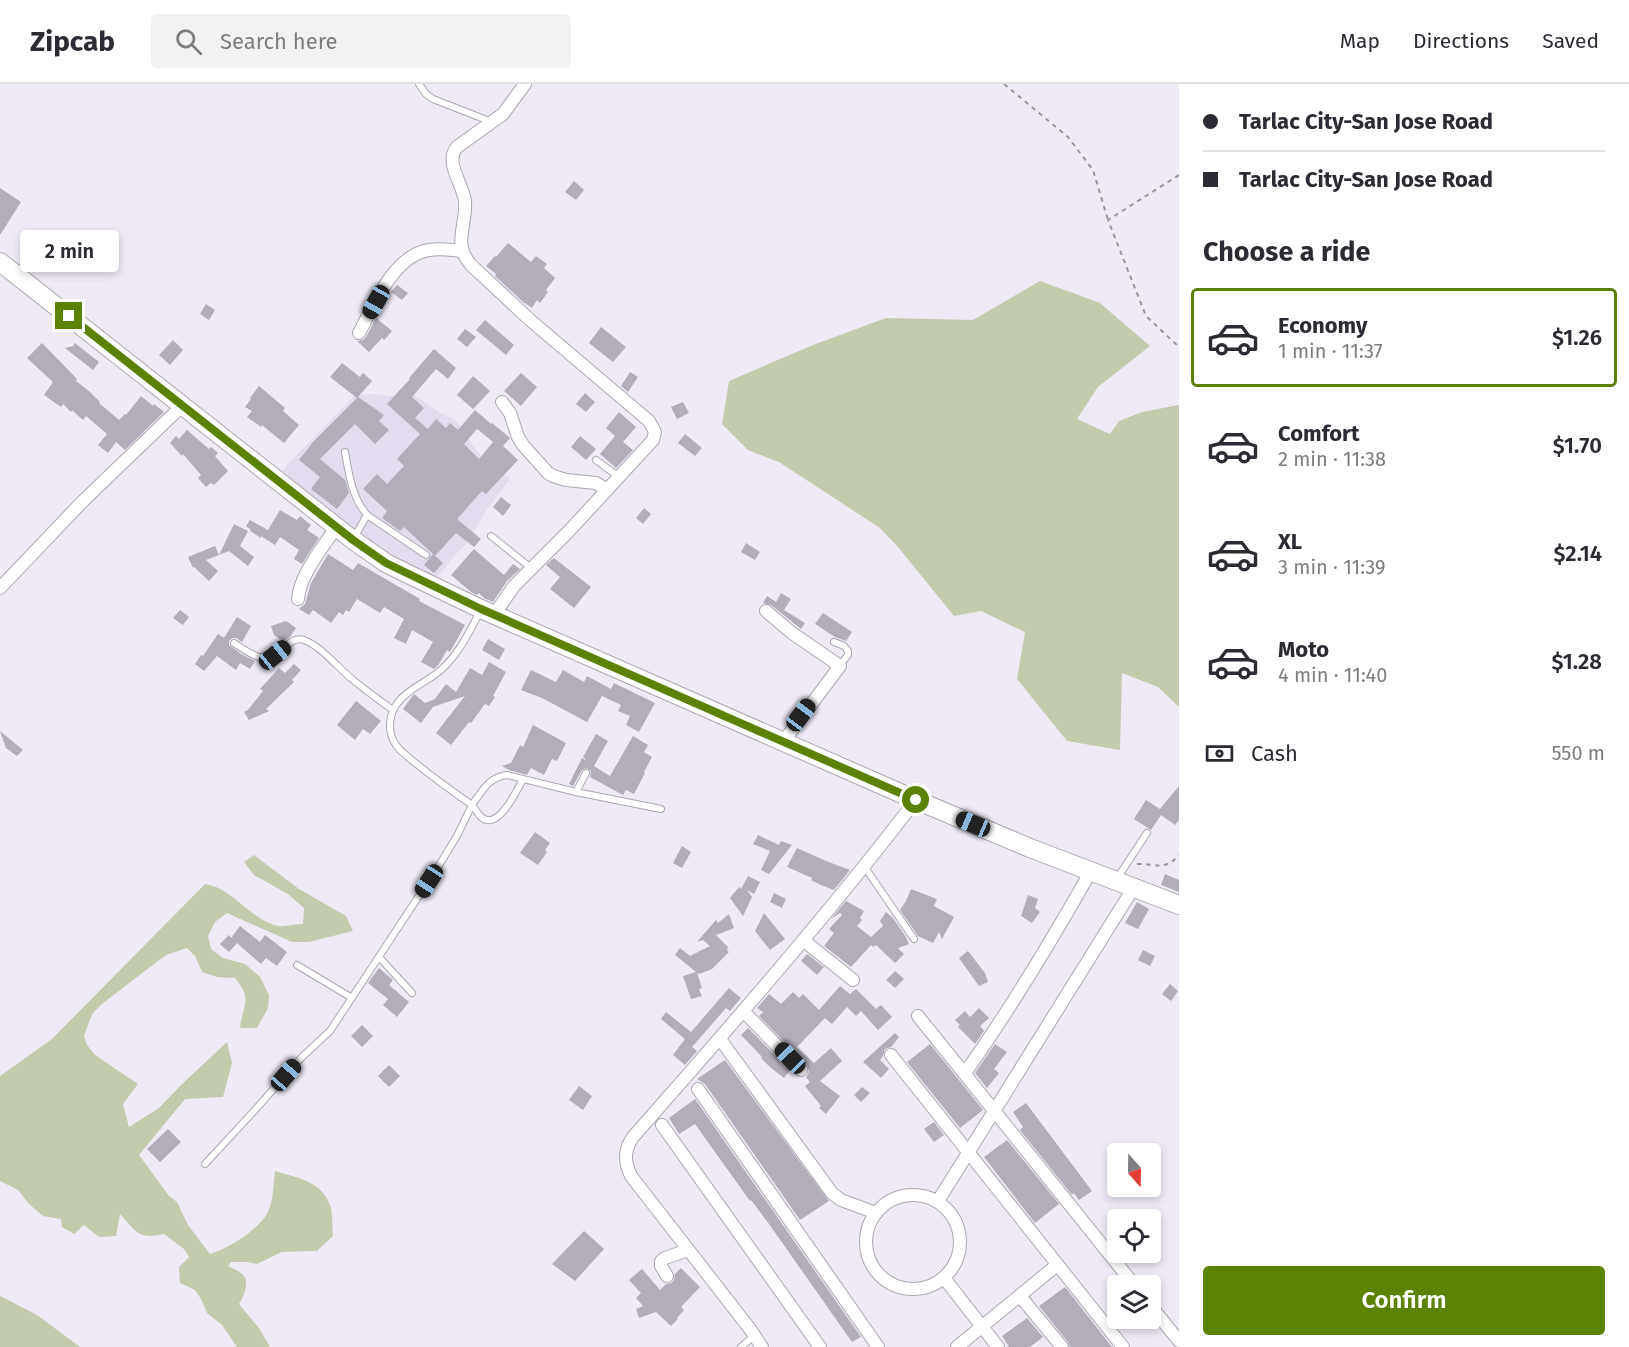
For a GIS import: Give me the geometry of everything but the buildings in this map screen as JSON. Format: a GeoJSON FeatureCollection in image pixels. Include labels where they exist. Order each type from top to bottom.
{"type":"FeatureCollection","features":[{"type":"Feature","properties":{"kind":"main road"},"geometry":{"type":"LineString","coordinates":[[0,262],[336,527],[386,563],[488,612],[916,800],[1030,848],[1179,905]]}},
{"type":"Feature","properties":{"kind":"street"},"geometry":{"type":"LineString","coordinates":[[488,612],[569,531],[653,440],[655,432],[651,423],[530,320],[464,257],[461,232],[465,202],[453,163],[453,152],[503,114],[525,84]]}},
{"type":"Feature","properties":{"kind":"street"},"geometry":{"type":"LineString","coordinates":[[359,333],[396,269],[410,258],[428,250],[462,251]]}},
{"type":"Feature","properties":{"kind":"street"},"geometry":{"type":"LineString","coordinates":[[502,402],[510,413],[523,445],[548,473],[566,480],[596,483],[607,490]]}},
{"type":"Feature","properties":{"kind":"street"},"geometry":{"type":"LineString","coordinates":[[0,588],[83,501],[183,405]]}},
{"type":"Feature","properties":{"kind":"street"},"geometry":{"type":"LineString","coordinates":[[298,599],[303,578],[336,527]]}},
{"type":"Feature","properties":{"kind":"street"},"geometry":{"type":"LineString","coordinates":[[766,611],[792,633],[840,666],[801,715],[783,742]]}},
{"type":"Feature","properties":{"kind":"street"},"geometry":{"type":"LineString","coordinates":[[762,1347],[630,1176],[626,1163],[628,1144],[803,940],[916,800]]}},
{"type":"Feature","properties":{"kind":"street"},"geometry":{"type":"LineString","coordinates":[[965,1073],[1025,984],[1091,871]]}},
{"type":"Feature","properties":{"kind":"street"},"geometry":{"type":"LineString","coordinates":[[938,1201],[995,1110],[1125,884]]}},
{"type":"Feature","properties":{"kind":"street"},"geometry":{"type":"LineString","coordinates":[[803,940],[853,980]]}},
{"type":"Feature","properties":{"kind":"street"},"geometry":{"type":"LineString","coordinates":[[743,1011],[801,1070]]}},
{"type":"Feature","properties":{"kind":"street"},"geometry":{"type":"LineString","coordinates":[[918,1016],[1126,1275]]}},
{"type":"Feature","properties":{"kind":"street"},"geometry":{"type":"LineString","coordinates":[[720,1039],[832,1194],[841,1200],[876,1213]]}},
{"type":"Feature","properties":{"kind":"street"},"geometry":{"type":"LineString","coordinates":[[891,1055],[1123,1347]]}},
{"type":"Feature","properties":{"kind":"street"},"geometry":{"type":"LineString","coordinates":[[698,1089],[878,1347]]}},
{"type":"Feature","properties":{"kind":"street"},"geometry":{"type":"LineString","coordinates":[[662,1125],[820,1347]]}},
{"type":"Feature","properties":{"kind":"street"},"geometry":{"type":"LineString","coordinates":[[910,1194],[938,1201],[952,1215],[957,1224],[960,1243],[956,1262],[944,1278],[916,1289],[897,1286],[880,1276],[866,1250],[867,1230],[876,1213],[891,1200],[910,1194]]}},
{"type":"Feature","properties":{"kind":"street"},"geometry":{"type":"LineString","coordinates":[[667,1276],[661,1266],[661,1261],[688,1250]]}},
{"type":"Feature","properties":{"kind":"street"},"geometry":{"type":"LineString","coordinates":[[957,1347],[1058,1265]]}},
{"type":"Feature","properties":{"kind":"street"},"geometry":{"type":"LineString","coordinates":[[944,1278],[998,1347]]}},
{"type":"Feature","properties":{"kind":"street"},"geometry":{"type":"LineString","coordinates":[[1020,1296],[1062,1347]]}},
{"type":"Feature","properties":{"kind":"street"},"geometry":{"type":"LineString","coordinates":[[1161,1319],[1179,1341]]}},
{"type":"Feature","properties":{"kind":"lane"},"geometry":{"type":"LineString","coordinates":[[419,84],[433,99],[492,123]]}},
{"type":"Feature","properties":{"kind":"lane"},"geometry":{"type":"LineString","coordinates":[[345,452],[354,492],[361,508],[367,515],[426,555]]}},
{"type":"Feature","properties":{"kind":"lane"},"geometry":{"type":"LineString","coordinates":[[596,460],[619,477]]}},
{"type":"Feature","properties":{"kind":"lane"},"geometry":{"type":"LineString","coordinates":[[353,540],[367,515]]}},
{"type":"Feature","properties":{"kind":"lane"},"geometry":{"type":"LineString","coordinates":[[491,536],[531,568]]}},
{"type":"Feature","properties":{"kind":"lane"},"geometry":{"type":"LineString","coordinates":[[488,612],[472,628],[446,666],[407,694],[396,705],[390,731],[396,745],[425,771],[472,805],[483,818],[489,820],[504,811],[523,779]]}},
{"type":"Feature","properties":{"kind":"lane"},"geometry":{"type":"LineString","coordinates":[[234,643],[254,655],[266,658],[275,655],[293,641],[303,640],[319,650],[393,710]]}},
{"type":"Feature","properties":{"kind":"lane"},"geometry":{"type":"LineString","coordinates":[[834,642],[844,646],[848,651],[848,655],[840,666]]}},
{"type":"Feature","properties":{"kind":"lane"},"geometry":{"type":"LineString","coordinates":[[576,792],[586,773]]}},
{"type":"Feature","properties":{"kind":"lane"},"geometry":{"type":"LineString","coordinates":[[205,1164],[302,1057],[327,1035],[443,859],[472,805],[487,785],[497,777],[507,775],[661,809]]}},
{"type":"Feature","properties":{"kind":"lane"},"geometry":{"type":"LineString","coordinates":[[1125,884],[1147,833]]}},
{"type":"Feature","properties":{"kind":"lane"},"geometry":{"type":"LineString","coordinates":[[864,866],[914,939]]}},
{"type":"Feature","properties":{"kind":"lane"},"geometry":{"type":"LineString","coordinates":[[379,957],[412,993]]}},
{"type":"Feature","properties":{"kind":"lane"},"geometry":{"type":"LineString","coordinates":[[297,965],[352,998]]}},
{"type":"Feature","properties":{"kind":"lane"},"geometry":{"type":"LineString","coordinates":[[741,1347],[754,1335]]}},
{"type":"Feature","properties":{"kind":"path"},"geometry":{"type":"LineString","coordinates":[[1004,84],[1068,137],[1094,170],[1107,220],[1146,316],[1179,347]]}},
{"type":"Feature","properties":{"kind":"path"},"geometry":{"type":"LineString","coordinates":[[1107,220],[1179,175]]}},
{"type":"Feature","properties":{"kind":"path"},"geometry":{"type":"LineString","coordinates":[[1125,884],[1131,869],[1137,864],[1168,865],[1179,855]]}},
{"type":"Feature","properties":{"kind":"shaded area"},"geometry":{"type":"Polygon","coordinates":[[[413,394],[438,412],[453,419],[466,432],[472,445],[488,463],[510,479],[484,514],[469,541],[434,581],[388,555],[281,473],[355,395],[389,396],[413,394]]]}},
{"type":"Feature","properties":{"kind":"green space"},"geometry":{"type":"Polygon","coordinates":[[[1040,281],[1100,303],[1150,346],[1098,387],[1077,419],[1110,434],[1119,421],[1142,412],[1179,405],[1179,707],[1158,687],[1122,673],[1120,750],[1067,741],[1017,679],[1025,632],[981,611],[954,616],[880,528],[779,462],[748,450],[722,424],[729,381],[813,345],[886,318],[973,320],[1040,281]]]}},
{"type":"Feature","properties":{"kind":"green space"},"geometry":{"type":"Polygon","coordinates":[[[254,855],[299,889],[346,916],[353,931],[309,942],[292,942],[227,913],[215,922],[208,936],[211,949],[223,958],[245,964],[260,977],[269,995],[268,1008],[257,1028],[240,1028],[245,997],[241,985],[235,978],[217,977],[202,972],[195,956],[187,948],[166,955],[103,1003],[92,1014],[84,1036],[87,1045],[95,1055],[138,1084],[123,1104],[129,1127],[159,1108],[227,1042],[232,1063],[223,1097],[185,1099],[139,1155],[169,1196],[177,1202],[188,1225],[210,1254],[240,1239],[265,1217],[272,1201],[275,1171],[309,1182],[316,1186],[327,1199],[332,1211],[333,1236],[317,1251],[282,1252],[257,1264],[231,1262],[228,1266],[244,1276],[246,1288],[239,1304],[259,1328],[270,1347],[237,1347],[222,1325],[207,1313],[195,1290],[180,1283],[179,1267],[189,1257],[184,1249],[164,1234],[143,1235],[130,1226],[120,1214],[116,1236],[99,1237],[84,1225],[74,1234],[62,1227],[61,1219],[43,1216],[18,1190],[0,1181],[0,1076],[52,1039],[205,884],[225,892],[269,923],[279,926],[303,924],[304,908],[288,894],[254,875],[244,862],[254,855]]]}},
{"type":"Feature","properties":{"kind":"green space"},"geometry":{"type":"Polygon","coordinates":[[[0,1296],[37,1315],[80,1347],[0,1347],[0,1296]]]}},
{"type":"Feature","properties":{"kind":"route"},"geometry":{"type":"LineString","coordinates":[[69,316],[353,540],[386,563],[481,609],[916,800]]}}]}
